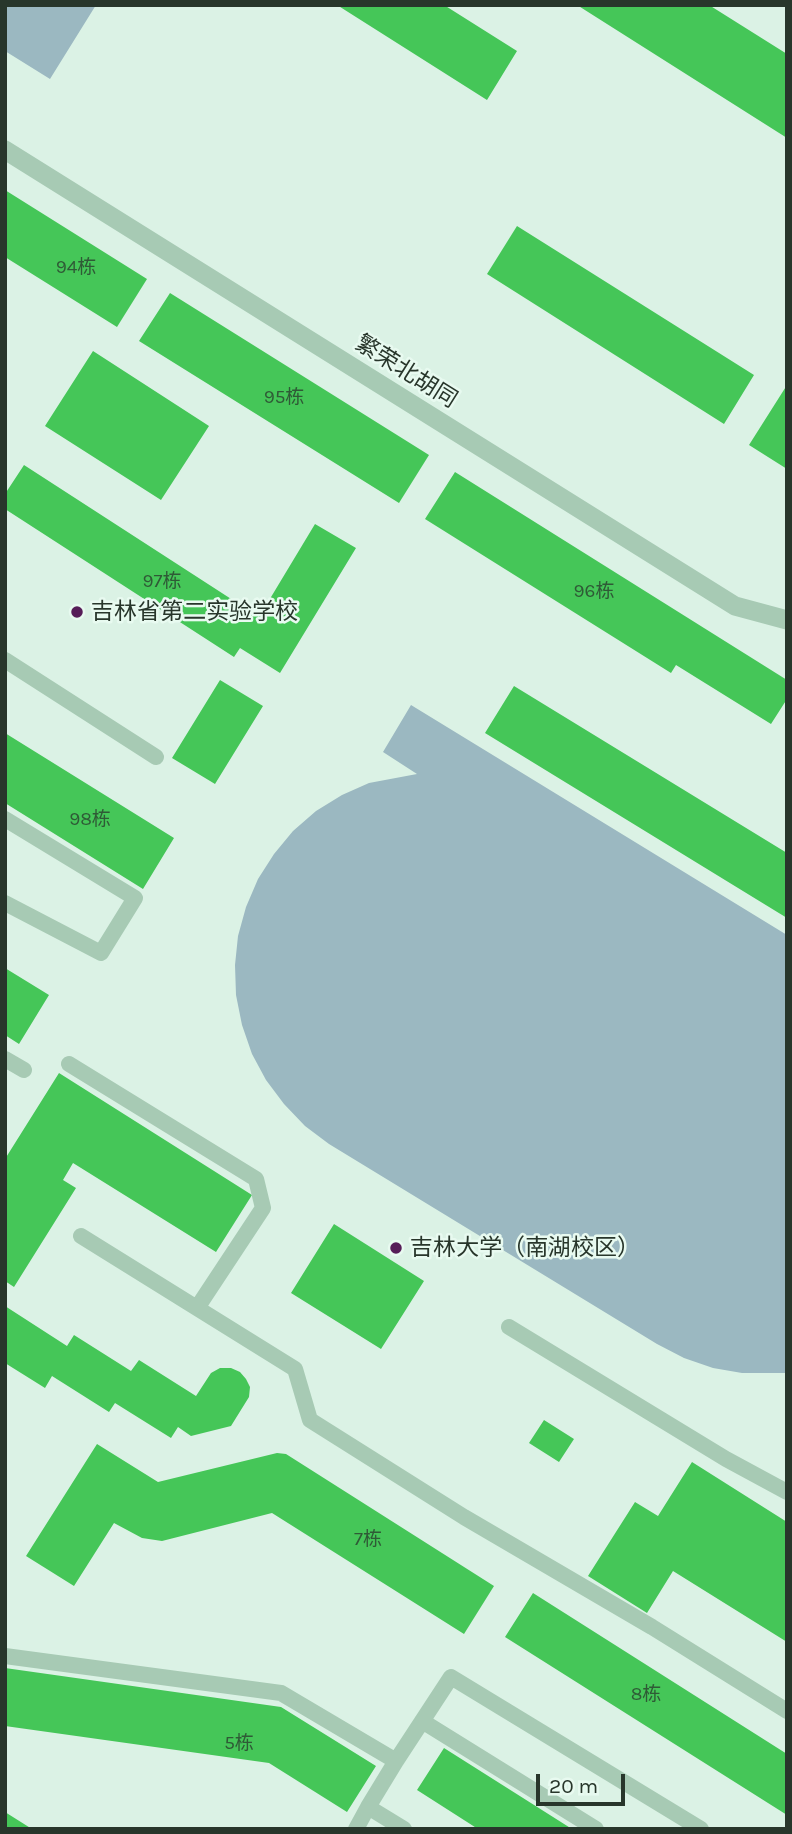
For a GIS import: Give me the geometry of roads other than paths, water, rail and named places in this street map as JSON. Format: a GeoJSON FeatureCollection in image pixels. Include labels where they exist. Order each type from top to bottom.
{"type":"FeatureCollection","features":[{"type":"Feature","properties":{"kind":"street","name":"繁荣北胡同"},"geometry":{"type":"LineString","coordinates":[[5,150],[735,606],[787,620]]}},
{"type":"Feature","properties":{"kind":"lane"},"geometry":{"type":"LineString","coordinates":[[5,660],[156,757]]}},
{"type":"Feature","properties":{"kind":"lane"},"geometry":{"type":"LineString","coordinates":[[5,819],[135,898],[101,953],[5,903]]}},
{"type":"Feature","properties":{"kind":"lane"},"geometry":{"type":"LineString","coordinates":[[5,1059],[24,1070]]}},
{"type":"Feature","properties":{"kind":"lane"},"geometry":{"type":"LineString","coordinates":[[69,1064],[256,1179],[263,1208],[197,1308]]}},
{"type":"Feature","properties":{"kind":"lane"},"geometry":{"type":"LineString","coordinates":[[81,1236],[295,1368],[310,1420],[464,1517],[652,1627],[787,1711]]}},
{"type":"Feature","properties":{"kind":"lane"},"geometry":{"type":"LineString","coordinates":[[509,1327],[726,1459],[787,1492]]}},
{"type":"Feature","properties":{"kind":"lane"},"geometry":{"type":"LineString","coordinates":[[5,1656],[281,1693],[396,1761]]}},
{"type":"Feature","properties":{"kind":"lane"},"geometry":{"type":"LineString","coordinates":[[356,1829],[396,1761],[451,1677],[701,1829]]}},
{"type":"Feature","properties":{"kind":"lane"},"geometry":{"type":"LineString","coordinates":[[422,1721],[596,1829]]}},
{"type":"Feature","properties":{"kind":"lane"},"geometry":{"type":"LineString","coordinates":[[369,1807],[404,1829]]}},
{"type":"Feature","properties":{"kind":"place","name":"吉林省第二实验学校"},"geometry":{"type":"Point","coordinates":[77,612]}},
{"type":"Feature","properties":{"kind":"place","name":"吉林大学（南湖校区）"},"geometry":{"type":"Point","coordinates":[396,1248]}}]}
